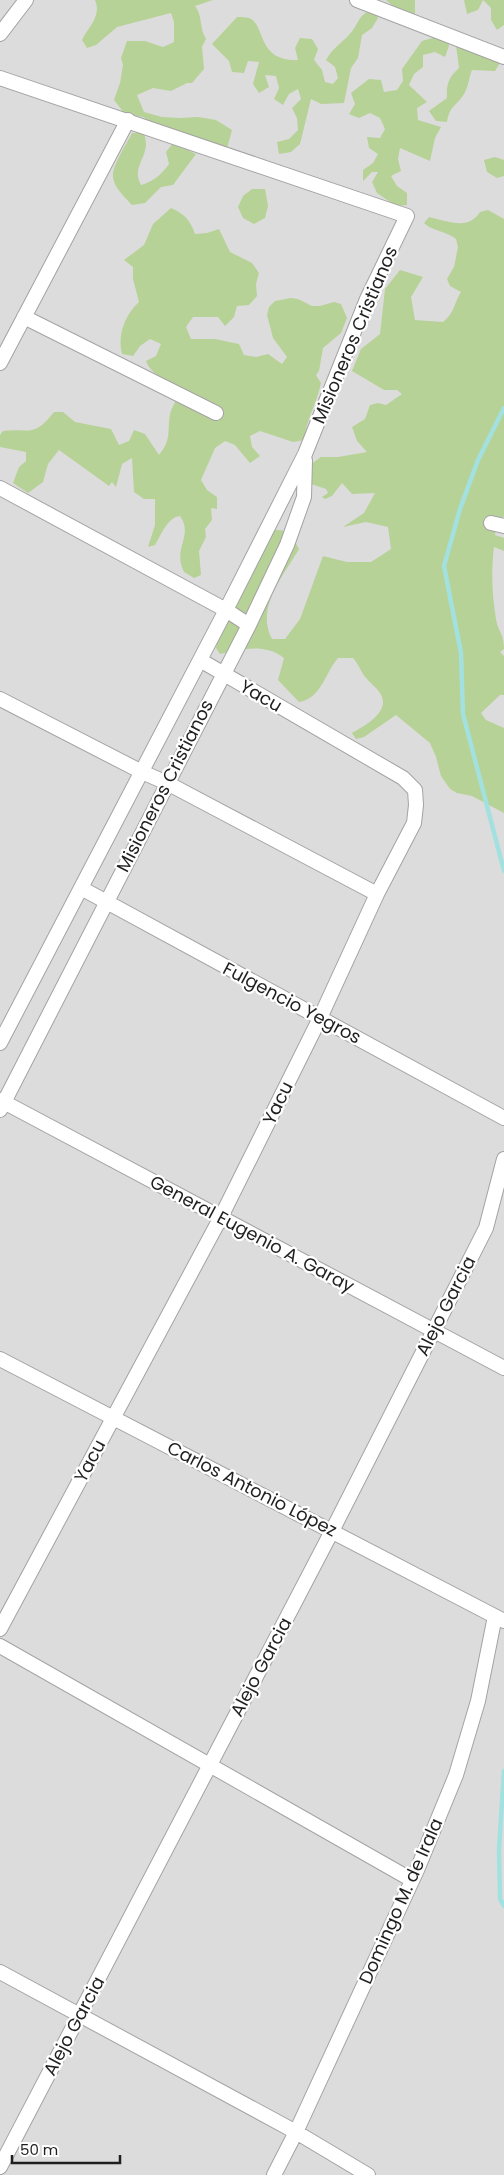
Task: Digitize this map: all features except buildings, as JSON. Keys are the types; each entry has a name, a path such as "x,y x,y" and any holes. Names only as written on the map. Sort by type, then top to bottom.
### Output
{"street":[{"path":"0,34 26,0"},
{"path":"356,0 378,4 504,57"},
{"path":"0,78 128,120 0,363"},
{"name":"Misioneros Cristianos","path":"0,1043 226,610 305,454 367,299 407,216 128,120"},
{"path":"24,317 216,413"},
{"name":"Misioneros Cristianos","path":"1,1104 249,625 288,545 304,497 305,454"},
{"path":"0,488 226,610 249,625"},
{"name":"Yacu","path":"0,1629 221,1217 320,1018 377,894 414,823 415,790 403,778 200,660"},
{"path":"2,704 167,783 377,894"},
{"name":"Fulgencio Yegros","path":"81,888 504,1118"},
{"name":"General Eugenio A. Garay","path":"1,1104 221,1217 504,1368"},
{"name":"Alejo Garcia","path":"0,2167 332,1531 486,1228 504,1159"},
{"name":"Carlos Antonio López","path":"0,1358 499,1618"},
{"name":"Domingo M. de Irala","path":"274,2175 296,2132 412,1880 456,1775 478,1701 499,1618"},
{"path":"0,1646 412,1880"},
{"path":"0,1972 296,2132 368,2175"}],"shaded area":[{"path":"0,0 504,0 504,2175 0,2175"}],"green space":[{"path":"95,0 213,0 195,6 206,39 202,47 204,69 192,83 187,83 171,91 153,88 137,95 144,112 162,117 198,117 216,120 232,130 227,148 210,145 159,127 143,117 125,114 114,100 120,83 123,65 121,58 127,41 145,41 163,47 174,42 174,22 171,13 117,27 96,45 87,48 82,40 96,17 97,6"},
{"path":"386,0 415,0 415,14 395,8"},
{"path":"464,0 483,0 478,10 467,14"},
{"path":"483,0 504,0 504,25 497,30 491,20 491,8"},
{"path":"372,9 378,18 372,28 362,35 358,58 351,68 344,103 321,104 311,99 300,144 291,152 279,154 277,142 289,139 298,130 297,118 292,108 301,99 298,89 289,94 283,105 274,99 279,88 276,76 265,75 269,87 259,93 253,84 259,62 248,61 244,73 232,72 229,61 212,44 237,17 249,18 258,27 269,49 275,55 285,59 298,60 295,48 300,38 312,39 318,49 314,60 322,70 325,82 333,84 338,78 335,67 326,60 333,50 352,32 360,18"},
{"path":"446,34 449,46 445,57 435,52 423,55 423,67 414,74 409,85 427,102 417,108 418,120 441,127 435,138 430,161 400,148 398,159 401,171 391,176 397,186 407,193 407,205 396,206 377,193 372,182 378,172 372,172 363,181 363,170 373,163 378,154 369,148 367,137 380,138 385,129 380,118 370,113 359,118 349,114 355,104 351,93 369,79 381,80 384,92 397,90 403,81 402,69 422,41"},
{"path":"456,45 501,61 495,71 472,70 465,92 452,109 447,122 436,121 429,111 447,98 449,81 459,68"},
{"path":"132,133 144,133 146,145 138,169 141,185 153,179 166,168 169,164 166,152 173,143 196,154 173,185 161,187 145,203 132,205 117,188 113,172"},
{"path":"495,157 504,160 504,176 497,178 487,172 484,160"},
{"path":"252,189 265,189 268,206 265,218 254,224 243,218 238,207 243,196"},
{"path":"171,208 186,218 195,234 219,229 230,252 252,263 259,273 256,284 257,296 249,305 237,306 234,317 225,326 218,317 193,317 186,327 191,339 215,339 239,344 244,355 256,357 268,354 282,364 287,357 273,338 267,315 269,307 275,301 291,298 298,299 312,306 334,302 341,304 347,318 341,333 323,348 319,371 316,375 321,383 304,440 293,442 260,431 250,436 252,447 260,456 250,463 235,445 225,441 215,448 201,480 207,490 217,497 217,509 211,508 212,520 205,529 206,537 199,551 201,575 194,578 184,572 181,564 180,556 185,530 180,516 168,523 155,545 148,547 155,525 155,499 144,499 134,492 132,458 122,464 116,487 112,482 109,486 59,450 48,464 43,482 28,493 13,483 19,467 26,461 26,452 0,447 0,435 3,431 36,429 54,412 63,412 75,422 111,429 119,445 129,441 134,430 145,434 159,455 166,444 170,414 180,392 156,374 146,361 156,356 161,344 150,339 140,346 133,356 122,354 121,333 123,326 139,302 133,279 133,267 124,260 144,245 153,224"},
{"path":"488,210 504,219 504,516 496,527 495,535 504,538 504,551 494,547 492,574 496,619 504,644 504,649 500,652 504,656 504,695 500,695 481,713 486,720 504,728 504,813 472,796 457,793 450,789 441,776 430,743 396,715 364,737 356,739 352,733 370,722 380,712 383,700 380,693 366,678 353,658 338,658 318,691 313,696 299,702 278,680 284,658 277,653 253,648 220,654 216,648 218,634 267,531 279,530 287,532 299,549 279,581 269,604 267,616 272,639 285,639 300,619 323,556 347,562 371,562 391,549 388,527 366,522 343,527 364,513 375,493 352,494 342,483 332,496 325,499 322,497 328,493 326,489 308,483 301,471 321,457 338,457 367,452 357,441 352,427 365,419 370,405 378,403 386,405 402,394 397,390 384,390 352,371 361,349 380,334 385,289 400,270 423,277 411,297 415,320 443,322 452,312 461,292 450,286 447,279 454,267 458,247 456,239 424,223 429,217 464,223 475,218 480,212"}],"waterway":[{"path":"504,408 478,460 460,509 444,566 461,653 463,714 504,871"},
{"path":"504,1771 499,1849 500,1899 504,1906"}]}
